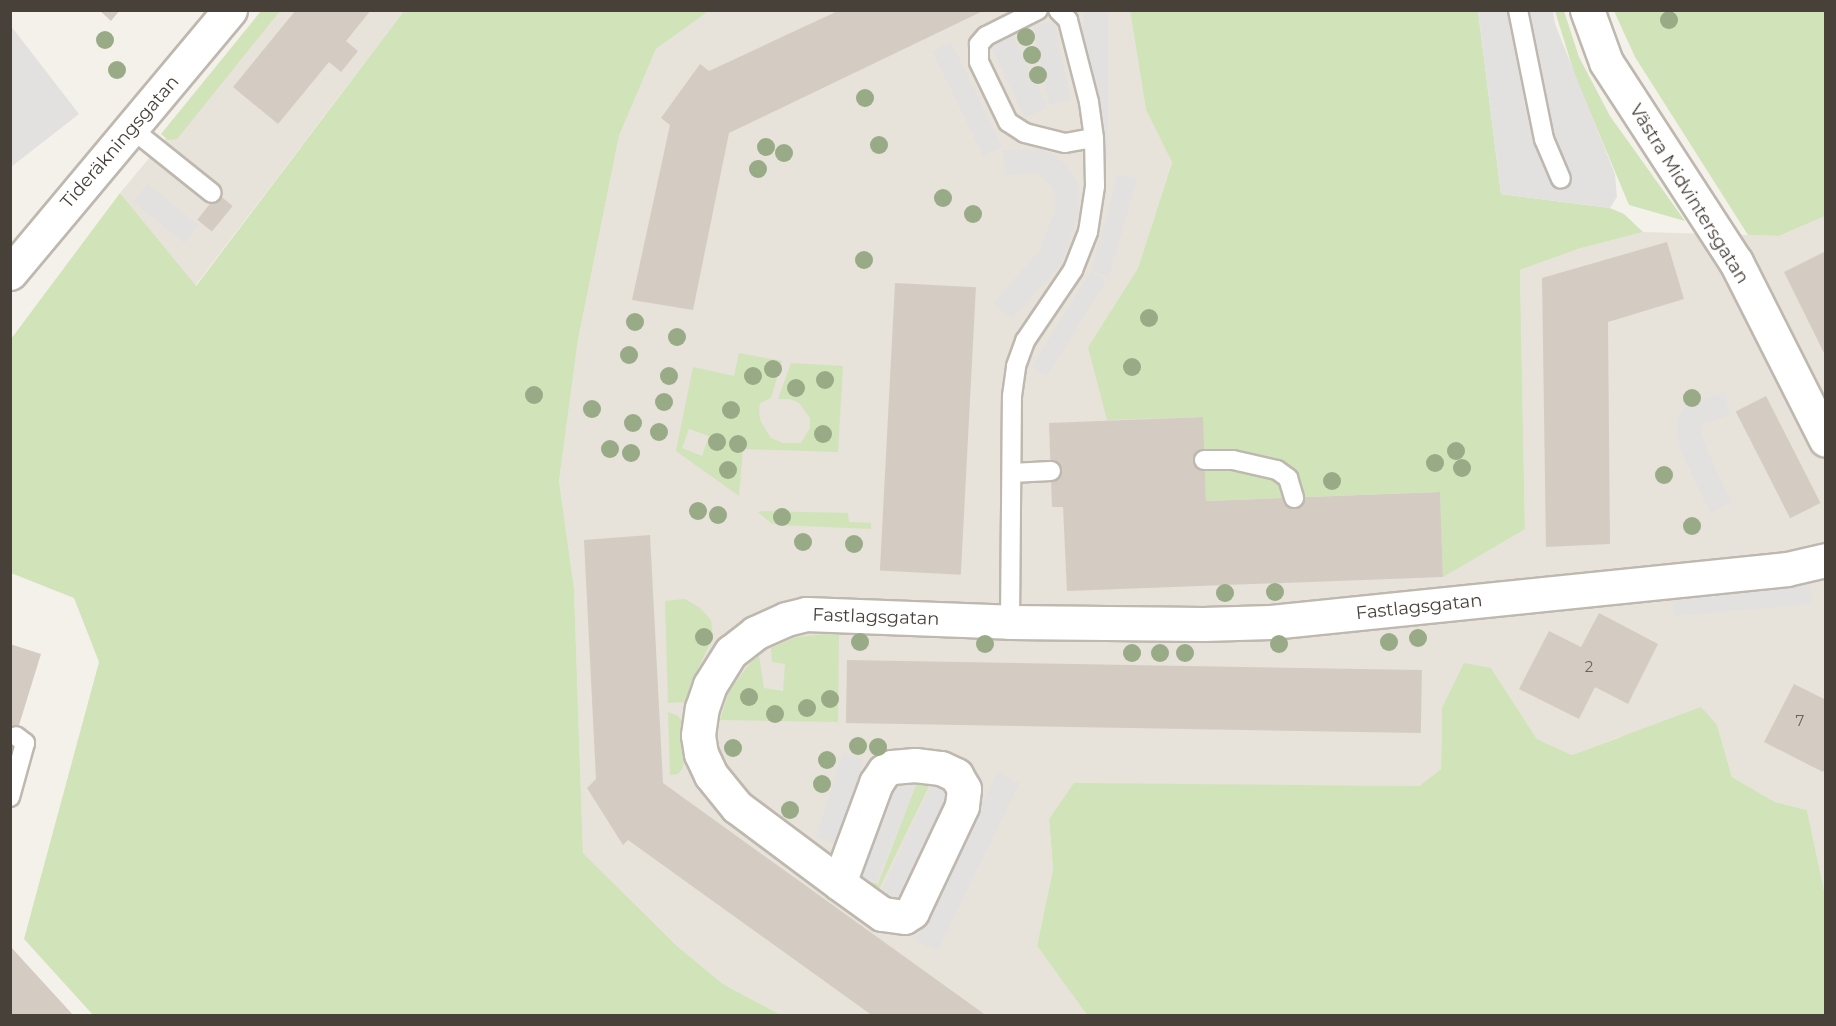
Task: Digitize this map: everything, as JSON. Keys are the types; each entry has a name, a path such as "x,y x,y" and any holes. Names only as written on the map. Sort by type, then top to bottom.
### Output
{"street":[{"name":"Tideräkningsgatan","path":"10,273 230,10"},
{"name":"Västra Midvintersgatan","path":"1587,10 1606,62 1736,262 1826,440"},
{"name":"Fastlagsgatan","path":"839,883 876,783 884,771 892,767 925,766 947,769 958,778 964,789 964,801 910,914 897,917 882,914 839,883 737,807 705,765 698,735 702,708 720,666 737,646 755,633 786,618 806,614 1010,622 1203,624 1271,622 1787,569 1826,560"}],"lane":[{"path":"1038,10 986,36 979,44 979,62 1008,122 1025,133 1065,143 1094,138"},
{"path":"1010,622 1012,396 1016,366 1025,341 1073,270 1088,232 1095,186 1094,138 1078,53 1068,20 1058,10"},
{"path":"1518,10 1544,139 1561,179"},
{"path":"132,129 212,193"},
{"path":"1204,460 1233,460 1277,471 1288,478 1294,498"},
{"path":"1012,473 1051,471"},
{"path":"10,797 25,743 16,736"}],"shaded area":[{"path":"272,11 404,11 195,286 120,193"},
{"path":"709,11 1130,11 1146,110 1172,161 1138,268 1088,347 1203,417 1206,501 1440,492 1525,529 1520,270 1578,249 1643,232 1779,236 1825,216 1825,895 1807,810 1775,802 1732,777 1717,725 1619,737 1572,755 1537,739 1491,668 1442,708 1441,769 1419,786 1074,784 1049,819 1053,869 1037,946 1087,1015 781,1015 723,984 677,946 583,853 574,588 559,481 578,340 619,136 656,49"},
{"path":"1083,11 1108,11 1108,158 1083,158"},
{"path":"1478,11 1553,11 1555,24 1615,174 1617,197 1610,208 1501,194"},
{"path":"1054,21 1071,100 1049,105 1032,26"},
{"path":"11,26 79,114 11,167"},
{"path":"1012,34 1048,107 1025,118 990,45"},
{"path":"951,42 1002,147 983,156 932,51"},
{"path":"1042,149 1058,157 1072,173 1079,187 1079,213 1062,263 1012,319 993,303 1040,250 1055,210 1055,196 1051,186 1037,173 1004,175 1003,150"},
{"path":"1118,174 1137,180 1109,276 1092,271 1106,281 1047,376 1031,367 1091,271"},
{"path":"148,184 199,225 184,243 134,202"},
{"path":"1724,392 1730,415 1703,424 1701,431 1713,464 1732,502 1710,513 1680,449 1676,432 1678,418 1685,406"},
{"path":"1810,582 1812,604 1674,616 1673,594"},
{"path":"843,753 864,760 836,844 815,838"},
{"path":"997,772 1019,783 937,951 915,940"},
{"path":"894,775 916,784 876,883 854,874"},
{"path":"934,779 955,789 901,904 880,894"}],"green space":[{"path":"261,11 280,11 177,139 168,140 161,134"},
{"path":"404,11 709,11 656,49 619,136 578,340 559,481 574,588 583,853 677,946 723,984 781,1015 93,1015 24,939 99,662 74,598 11,573 11,339 120,193 196,286"},
{"path":"1130,11 1478,11 1501,194 1610,208 1624,214 1643,232 1578,249 1520,270 1525,529 1443,577 1440,492 1206,501 1202,417 1107,420 1088,347 1138,268 1172,162 1146,110"},
{"path":"1555,11 1564,11 1579,57 1610,116 1685,221 1629,205 1575,76"},
{"path":"1614,11 1825,11 1825,216 1779,236 1748,235 1635,57"},
{"path":"739,353 782,361 771,398 760,403 761,422 771,438 783,443 801,443 810,428 810,418 799,403 790,399 778,399 791,363 843,366 838,452 743,449 739,496 676,451 693,367 734,376","holes":["689,429 709,436 702,456 682,448"]},
{"path":"758,512 848,513 849,522 871,523 871,529 780,525 771,523"},
{"path":"685,599 700,608 711,620 713,637 690,686 686,702 668,703 665,601"},
{"path":"839,634 838,722 720,720 729,691 751,662 759,656 764,688 783,691 785,664 772,662 771,648 796,637"},
{"path":"1464,663 1491,668 1537,739 1572,755 1701,707 1717,725 1732,777 1775,802 1807,810 1825,895 1825,1015 1087,1015 1037,946 1053,869 1049,819 1074,783 1419,786 1441,769 1442,708"},
{"path":"668,712 678,716 684,723 687,753 682,769 678,774 670,775"},
{"path":"898,776 933,778 876,895 860,879 878,884 916,785"}],"building":[{"path":"99,10 120,10 111,21"},
{"path":"296,10 371,10 346,41 358,51 341,72 329,62 278,124 233,87"},
{"path":"840,10 985,10 729,133 693,310 632,300 670,125 661,118 700,64 709,71"},
{"path":"218,194 233,206 212,232 197,220"},
{"path":"1667,242 1684,299 1608,322 1610,544 1546,547 1542,278"},
{"path":"1826,251 1826,357 1784,272"},
{"path":"895,283 976,287 961,575 880,571"},
{"path":"1766,396 1820,503 1790,518 1736,411"},
{"path":"1203,417 1206,501 1440,492 1443,577 1067,591 1063,507 1052,507 1049,423"},
{"path":"650,535 663,783 987,1016 873,1016 628,840 623,845 587,788 596,779 584,540"},
{"path":"1599,613 1658,644 1628,704 1595,687 1579,719 1519,689 1549,631 1581,647"},
{"path":"10,644 41,654 11,751 10,751"},
{"path":"847,660 1422,670 1421,733 846,723"},
{"path":"1794,684 1826,700 1826,768 1823,772 1764,742"},
{"path":"10,946 74,1016 10,1016"}]}
